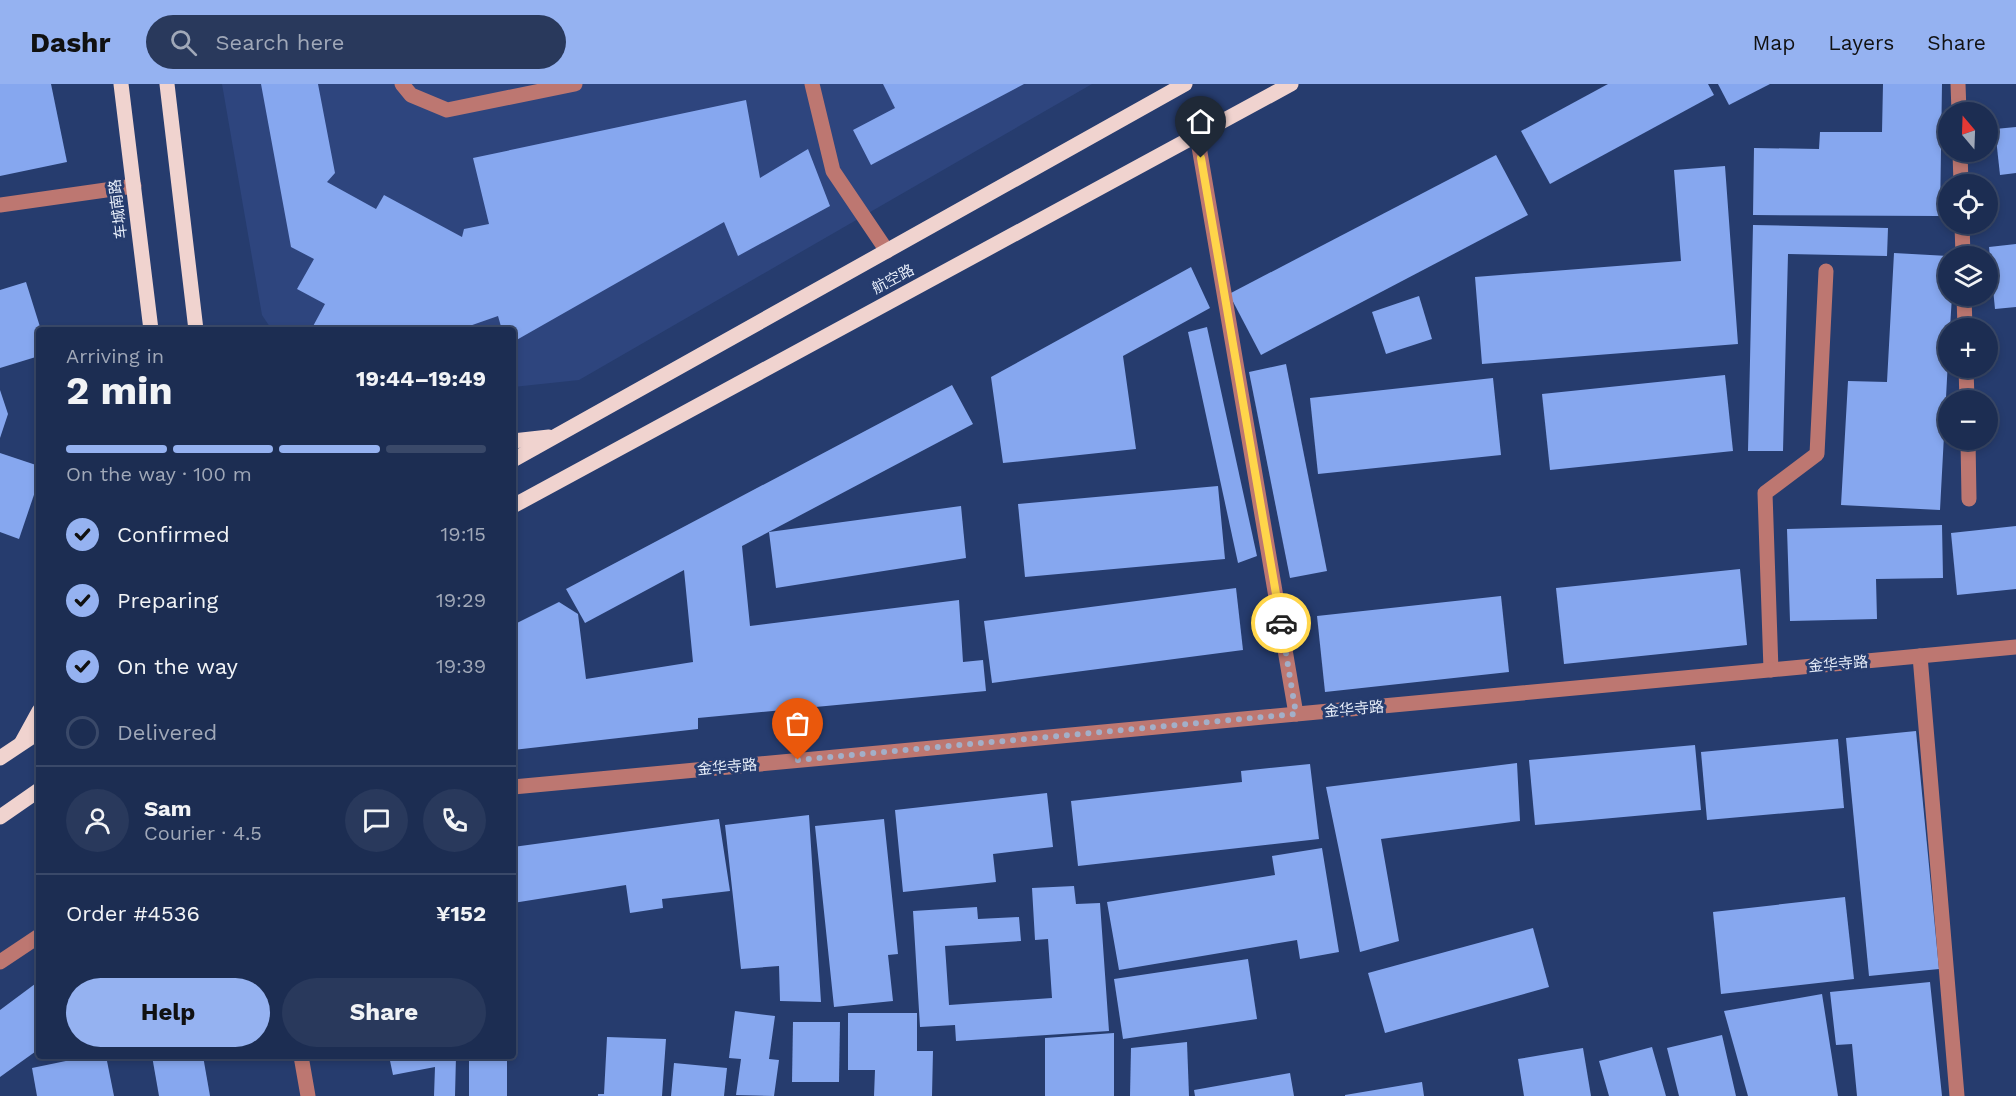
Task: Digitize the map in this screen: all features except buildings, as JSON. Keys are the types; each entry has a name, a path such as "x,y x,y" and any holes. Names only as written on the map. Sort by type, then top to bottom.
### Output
{"main road":[{"name":"车城南路","path":"121,84 151,327"},
{"path":"167,84 196,327"},
{"name":"航空路","path":"516,458 1185,84"},
{"name":"航空路","path":"516,504 1291,84"},
{"path":"516,441 558,436"},
{"path":"21,744 36,716"},
{"path":"0,758 36,734"},
{"path":"0,817 36,792"}],"street":[{"path":"402,84 411,95 447,110 575,84"},
{"path":"813,84 833,171 887,251"},
{"path":"1958,84 1959,102"},
{"path":"1197,135 1296,714"},
{"path":"0,205 134,186"},
{"path":"1771,670 1765,493 1817,454 1826,271"},
{"path":"1968,450 1970,500"},
{"name":"金华寺路","path":"516,787 2016,647"},
{"path":"1920,656 1957,1096"},
{"path":"0,963 36,938"},
{"path":"302,1059 308,1096"}],"shaded area":[{"path":"222,84 1092,84 579,380 516,387 516,327 270,327 262,315"}],"way so far":[{"path":"798,760 1296,714 1281,623"}],"route":[{"path":"1201,158 1281,623"}]}
